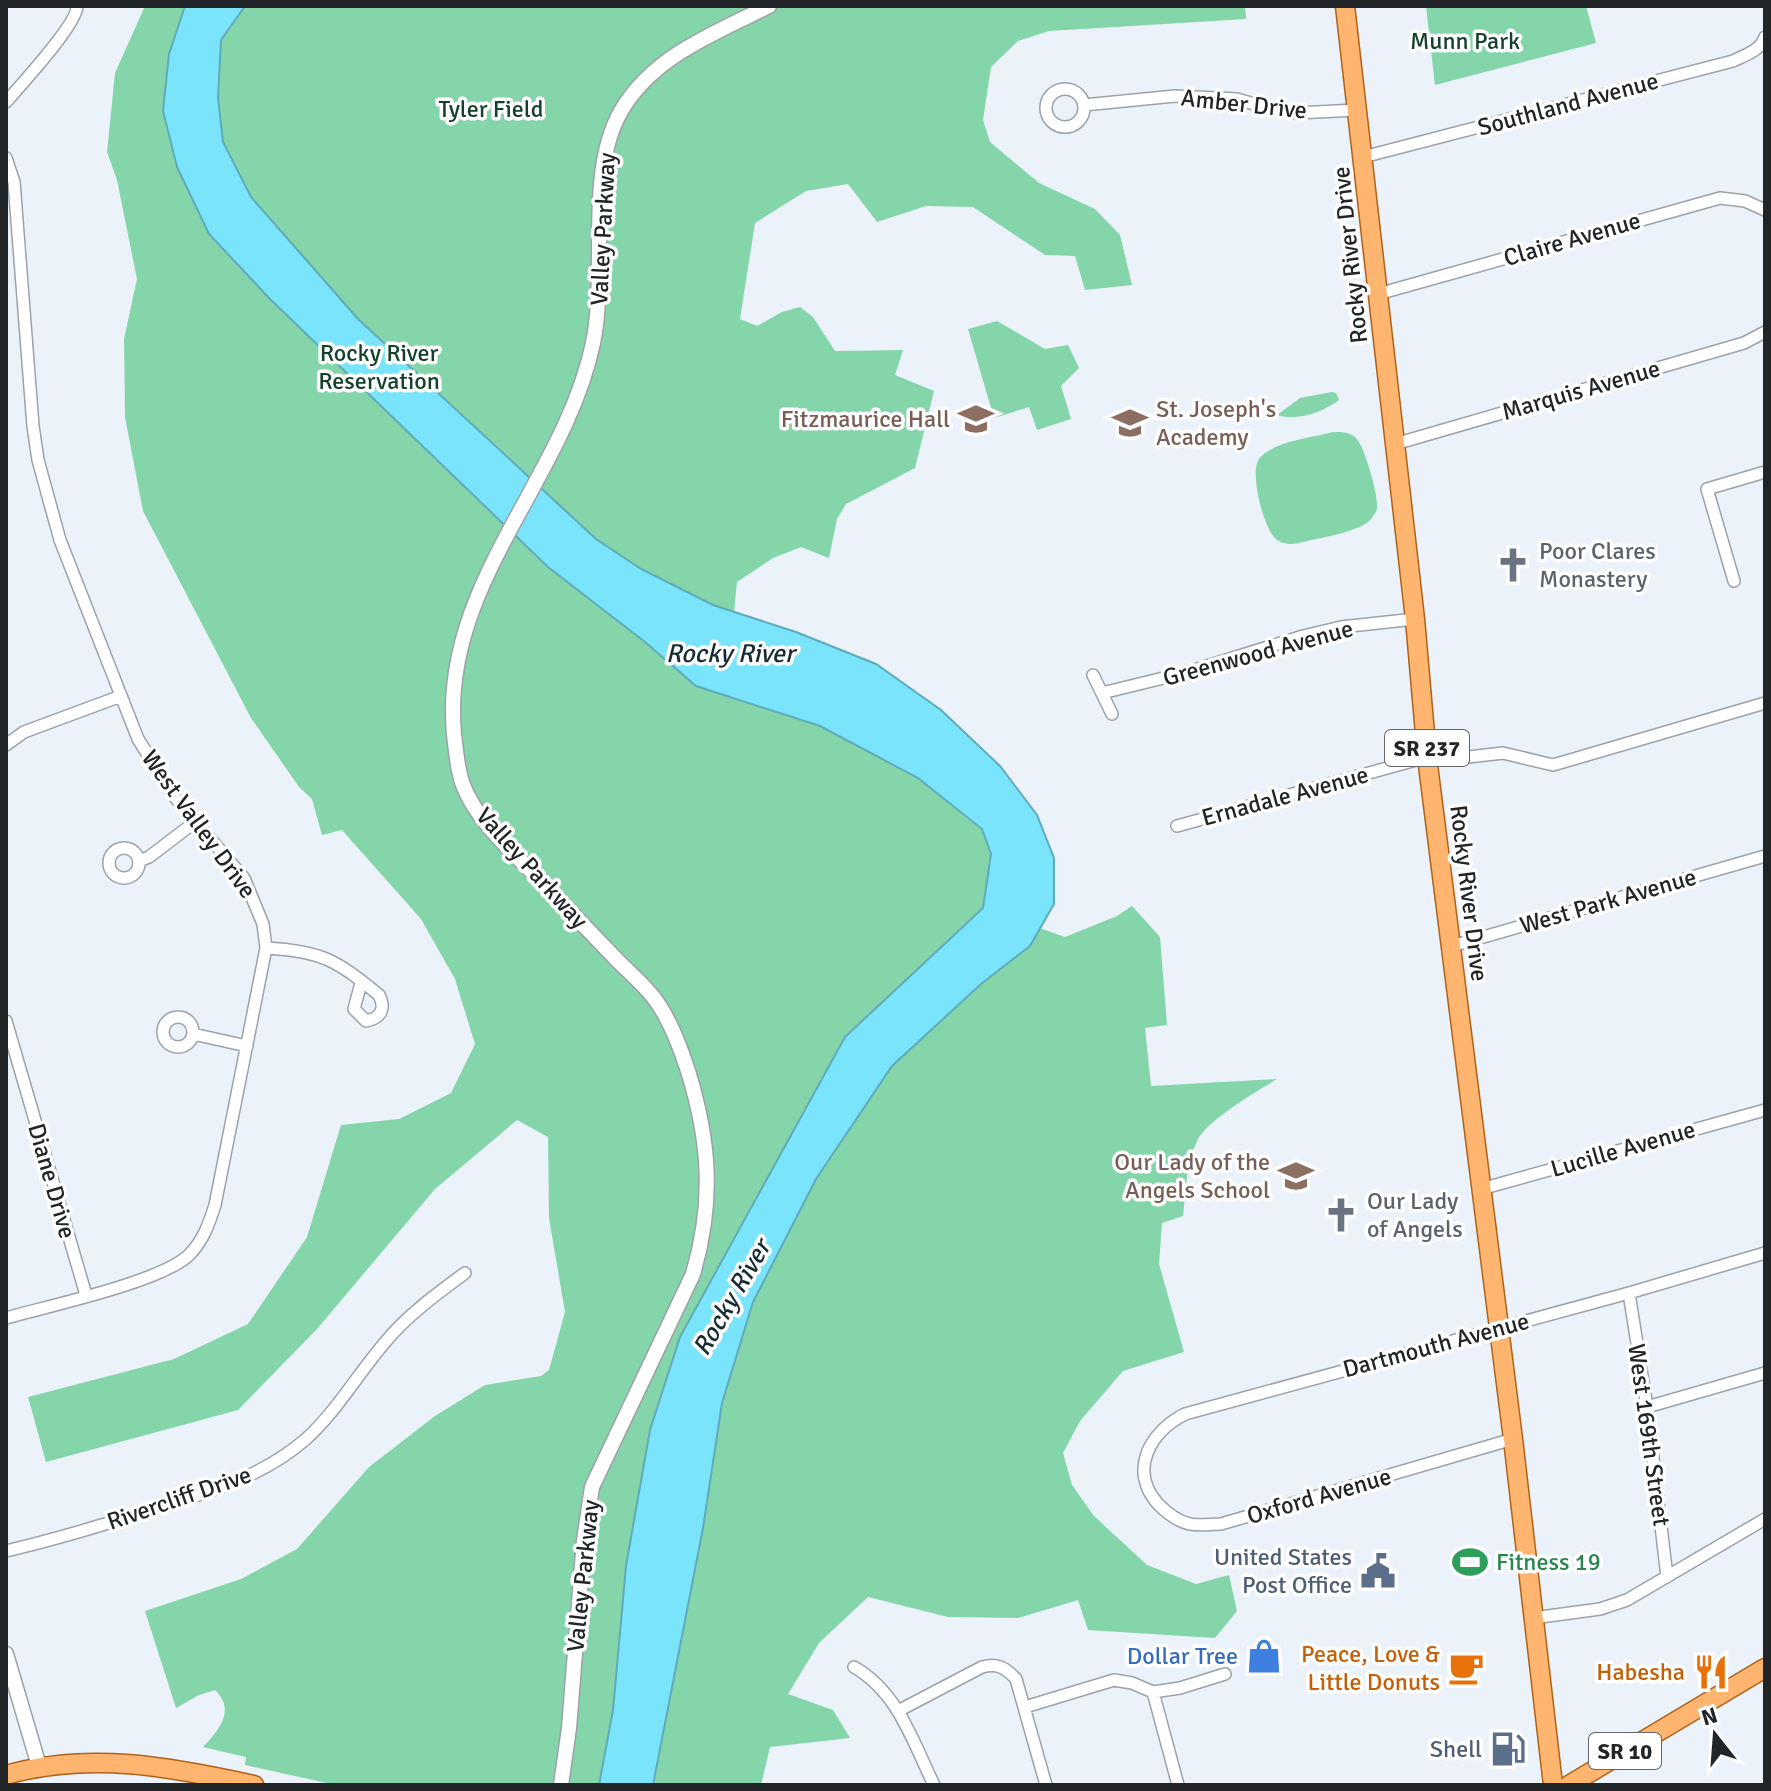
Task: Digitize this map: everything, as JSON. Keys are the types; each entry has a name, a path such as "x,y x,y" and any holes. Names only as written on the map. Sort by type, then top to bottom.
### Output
{"main road":[{"name":"Rocky River Drive","path":"1345,6 1415,619 1427,757 1553,1785"},
{"name":"SR 10","path":"1569,1785 1765,1668"},
{"path":"6,1775 39,1766 125,1762 254,1785"}],"street":[{"path":"6,102 65,31 77,12 77,6"},
{"name":"Valley Parkway","path":"561,1785 569,1728 584,1540 592,1487 693,1274 701,1248 706,1205 706,1156 702,1116 680,1044 655,998 505,844 479,813 462,784 453,715 455,679 471,608 553,451 580,390 597,324 602,184 607,140 619,113 633,91 657,67 687,47 769,6"},
{"name":"Southland Avenue","path":"1363,157 1733,61 1752,52 1764,42 1765,37"},
{"name":"Amber Drive","path":"1084,105 1175,96 1237,99 1296,113 1357,110"},
{"name":"West Valley Drive","path":"6,158 14,182 33,426 38,460 60,540 148,759 195,822 244,878 257,904 266,948 207,1232 188,1256 160,1274 6,1318"},
{"name":"Claire Avenue","path":"1378,294 1720,198 1745,201 1765,210"},
{"name":"Marquis Avenue","path":"1395,444 1744,343 1765,332"},
{"path":"1734,581 1707,489 1765,472"},
{"name":"Greenwood Avenue","path":"1102,693 1200,669 1341,627 1415,619"},
{"path":"1093,675 1112,714"},
{"path":"6,745 24,732 121,696"},
{"name":"Ernadale Avenue","path":"1177,826 1427,757 1451,759 1503,753 1553,765 1765,703"},
{"path":"139,861 149,857 195,822"},
{"name":"West Park Avenue","path":"1452,946 1765,856"},
{"path":"266,948 315,953 330,959 361,983"},
{"name":"Diane Drive","path":"6,1021 86,1295"},
{"path":"193,1034 247,1046"},
{"name":"Lucille Avenue","path":"1481,1189 1765,1110"},
{"name":"Dartmouth Avenue","path":"1145,1476 1145,1458 1154,1438 1168,1423 1185,1414 1765,1253"},
{"name":"Rivercliff Drive","path":"6,1551 68,1536 218,1489 255,1474 282,1458 327,1416 389,1337 430,1299 465,1273"},
{"name":"West 169th Street","path":"1629,1293 1647,1407 1667,1577"},
{"path":"1647,1407 1765,1373"},
{"name":"Oxford Avenue","path":"1145,1476 1150,1495 1165,1511 1189,1524 1221,1524 1513,1439"},
{"path":"1533,1618 1600,1609 1627,1600 1765,1519"},
{"path":"6,1654 39,1766"},
{"path":"898,1711 982,1667 993,1664 1006,1668 1016,1679 1046,1785"},
{"path":"854,1667 876,1681 890,1697 934,1785"},
{"path":"1025,1707 1114,1680 1132,1683 1153,1692 1180,1688 1225,1674"},
{"path":"1153,1692 1178,1785"}],"green space":[{"name":"Rocky River Reservation","path":"145,6 1245,6 1246,19 1049,31 1018,41 991,67 983,120 990,142 1039,183 1095,209 1120,235 1132,285 1085,290 1075,256 1045,255 973,207 926,206 877,222 848,184 806,191 755,223 740,319 757,326 782,312 800,307 813,317 835,351 903,350 895,375 934,391 915,468 846,504 837,519 829,558 801,547 773,558 737,582 726,695 820,726 918,778 982,830 991,854 983,908 1065,937 1117,916 1132,906 1160,937 1167,1025 1145,1028 1151,1086 1277,1079 1233,1107 1202,1133 1191,1159 1183,1216 1162,1223 1159,1264 1184,1352 1123,1371 1080,1421 1063,1453 1072,1485 1094,1516 1147,1565 1196,1584 1229,1575 1237,1611 1215,1638 1088,1630 1078,1600 1018,1618 948,1617 868,1597 819,1643 788,1694 833,1710 850,1738 770,1747 761,1785 336,1785 245,1765 246,1757 203,1747 215,1734 225,1712 221,1697 215,1690 176,1708 145,1611 241,1579 297,1549 369,1467 435,1416 485,1385 541,1376 549,1370 565,1312 549,1218 548,1137 517,1120 435,1189 317,1329 238,1410 46,1462 28,1397 174,1359 248,1324 307,1237 341,1125 399,1119 451,1093 475,1044 455,979 421,919 342,830 322,835 312,799 299,787 251,718 143,511 125,417 124,339 137,279 117,180 107,152 115,73"},
{"name":"Munn Park","path":"1426,6 1586,6 1596,43 1435,85"},
{"path":"997,321 1045,349 1068,345 1079,368 1061,386 1071,419 1037,430 1029,407 994,418 968,329"},
{"path":"1332,392 1339,400 1325,409 1293,417 1277,415 1300,398"},
{"path":"1333,432 1351,435 1360,443 1374,484 1376,512 1366,524 1350,531 1296,544 1281,542 1267,525 1259,501 1256,466 1259,459 1283,444"}],"water":[{"name":"Rocky River","path":"185,6 245,6 221,40 218,98 223,142 251,197 358,319 596,539 641,569 713,605 796,632 876,664 941,710 1000,766 1037,815 1054,858 1054,904 1030,946 981,984 892,1066 816,1179 753,1302 722,1403 703,1528 653,1785 599,1785 613,1710 626,1566 650,1430 680,1337 845,1037 983,908 991,854 982,829 918,778 820,726 696,686 548,567 270,299 209,234 177,167 163,111 169,54"}],"place":[{"name":"Fitzmaurice Hall","path":"976,419"},
{"name":"St. Joseph's Academy","path":"1130,423"},
{"name":"Poor Clares Monastery","path":"1513,565"},
{"name":"Our Lady of the Angels School","path":"1296,1176"},
{"name":"Our Lady of Angels","path":"1341,1215"},
{"name":"Fitness 19","path":"1470,1562"},
{"name":"United States Post Office","path":"1378,1571"},
{"name":"Dollar Tree","path":"1264,1656"},
{"name":"Peace, Love & Little Donuts","path":"1466,1668"},
{"name":"Habesha","path":"1711,1672"},
{"name":"Shell","path":"1508,1749"}],"park label":[{"name":"Tyler Field","path":"491,109"}]}
